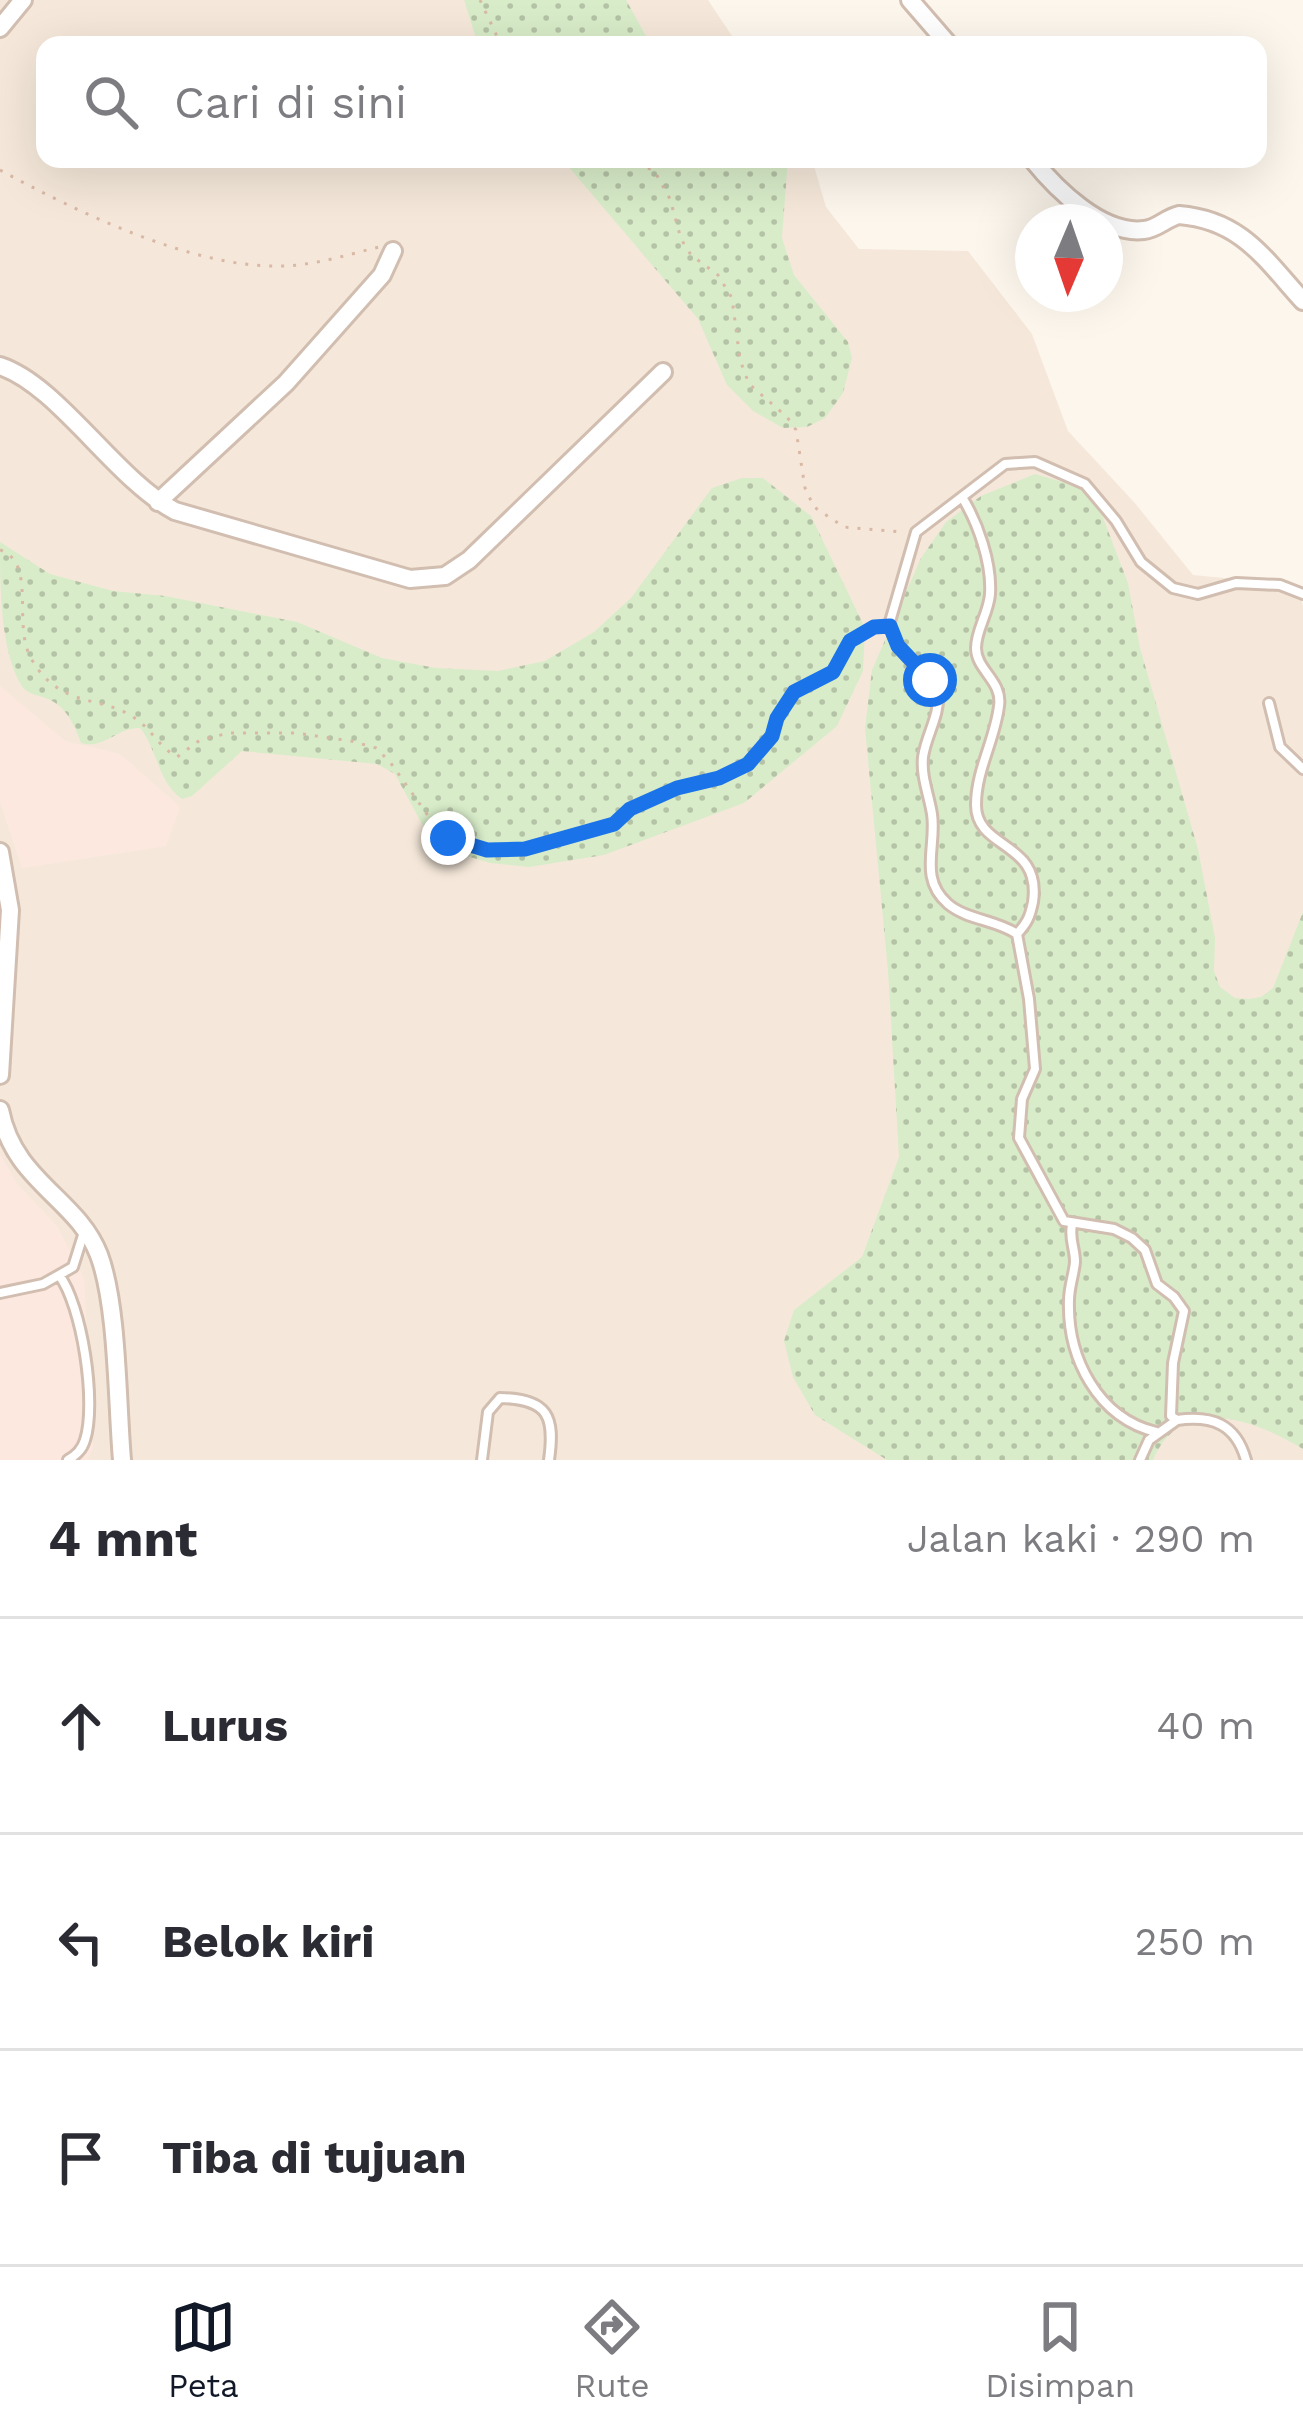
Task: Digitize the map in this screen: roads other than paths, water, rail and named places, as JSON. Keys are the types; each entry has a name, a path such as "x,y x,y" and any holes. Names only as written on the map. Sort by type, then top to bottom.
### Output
{"street":[{"path":"0,28 23,0"},
{"path":"910,0 942,36"},
{"path":"1041,168 1066,194 1112,224 1142,231 1179,215 1232,228 1303,301"},
{"path":"158,502 286,383 382,274 393,251"},
{"path":"0,366 26,379 158,502 175,511 410,579 445,576 470,560 664,372"},
{"path":"0,852 10,944 0,1075"},
{"path":"0,1110 15,1154 85,1231 98,1252 113,1340 122,1460"}],"lane":[{"path":"1017,934 951,907 928,865 933,818 923,755 937,716 938,693 898,646 890,626 916,532 1005,464 1035,462 1085,484 1116,521 1141,562 1173,588 1198,594 1237,583 1280,585 1303,594"},
{"path":"962,497 984,554 990,596 975,645 997,683 1000,700 984,751 976,804 983,828 1029,865 1034,880 1030,920 1017,934"},
{"path":"1269,703 1280,747 1303,769"},
{"path":"1017,934 1030,999 1035,1069 1020,1110 1019,1138 1064,1221 1114,1228 1132,1238 1145,1250 1156,1284 1180,1304 1184,1316 1173,1364 1171,1407 1177,1420"},
{"path":"1072,1225 1075,1258 1069,1310 1081,1362 1108,1409 1129,1424 1156,1432"},
{"path":"0,1293 43,1284 73,1267 85,1231"},
{"path":"59,1275 71,1291 86,1362 87,1433 78,1454 66,1460"},
{"path":"482,1460 488,1412 500,1398 530,1404 550,1417 549,1460"},
{"path":"1140,1460 1156,1432 1177,1420 1211,1418 1225,1426 1246,1460"}]}
